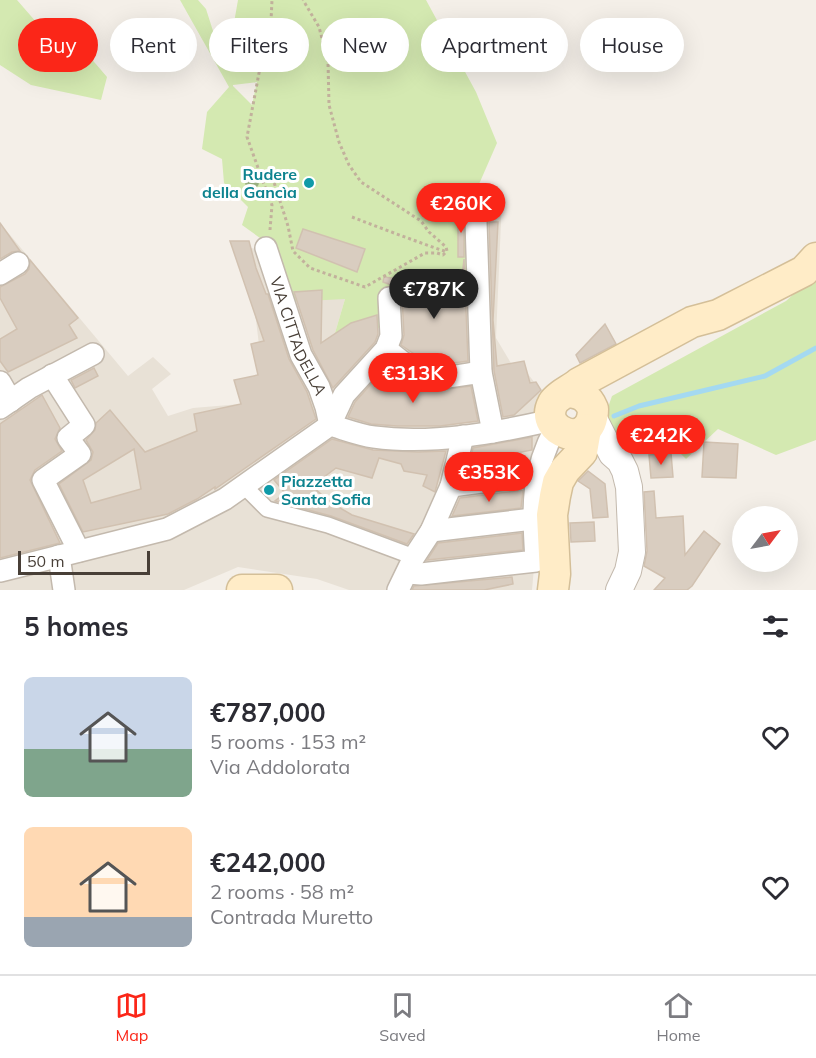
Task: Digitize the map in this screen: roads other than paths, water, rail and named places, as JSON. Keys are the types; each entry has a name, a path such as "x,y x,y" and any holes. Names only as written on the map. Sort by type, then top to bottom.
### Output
{"main road":[{"path":"553,590 555,574 552,515 579,383 692,322 718,315 804,271 816,258"},
{"path":"242,590 277,590"}],"street":[{"path":"477,202 481,372 493,432"},
{"name":"VIA CITTADELLA","path":"266,248 301,356 319,387 330,425"},
{"path":"0,571 167,530 215,505 330,425 344,395 387,349 391,336 389,298"},
{"path":"387,349 422,376 432,378 481,372"},
{"path":"0,382 6,405 28,388 93,354"},
{"path":"52,375 84,425 68,438 80,454 43,480 69,554 64,590"},
{"path":"330,425 372,437 406,440 493,432 569,433 612,454 620,461 629,487 632,552 628,571 619,590"},
{"path":"243,485 267,508 328,525 406,573 421,574 536,561 534,493 569,433"},
{"path":"569,433 597,451 612,454"},
{"path":"451,486 569,433"},
{"path":"406,573 430,531 451,486 463,436"},
{"path":"430,531 533,519"}],"waterway":[{"path":"614,416 639,406 765,376 816,348"}],"place":[{"name":"Rudere della Gancìa","path":"309,183"},
{"name":"Piazzetta Santa Sofia","path":"269,490"}]}
